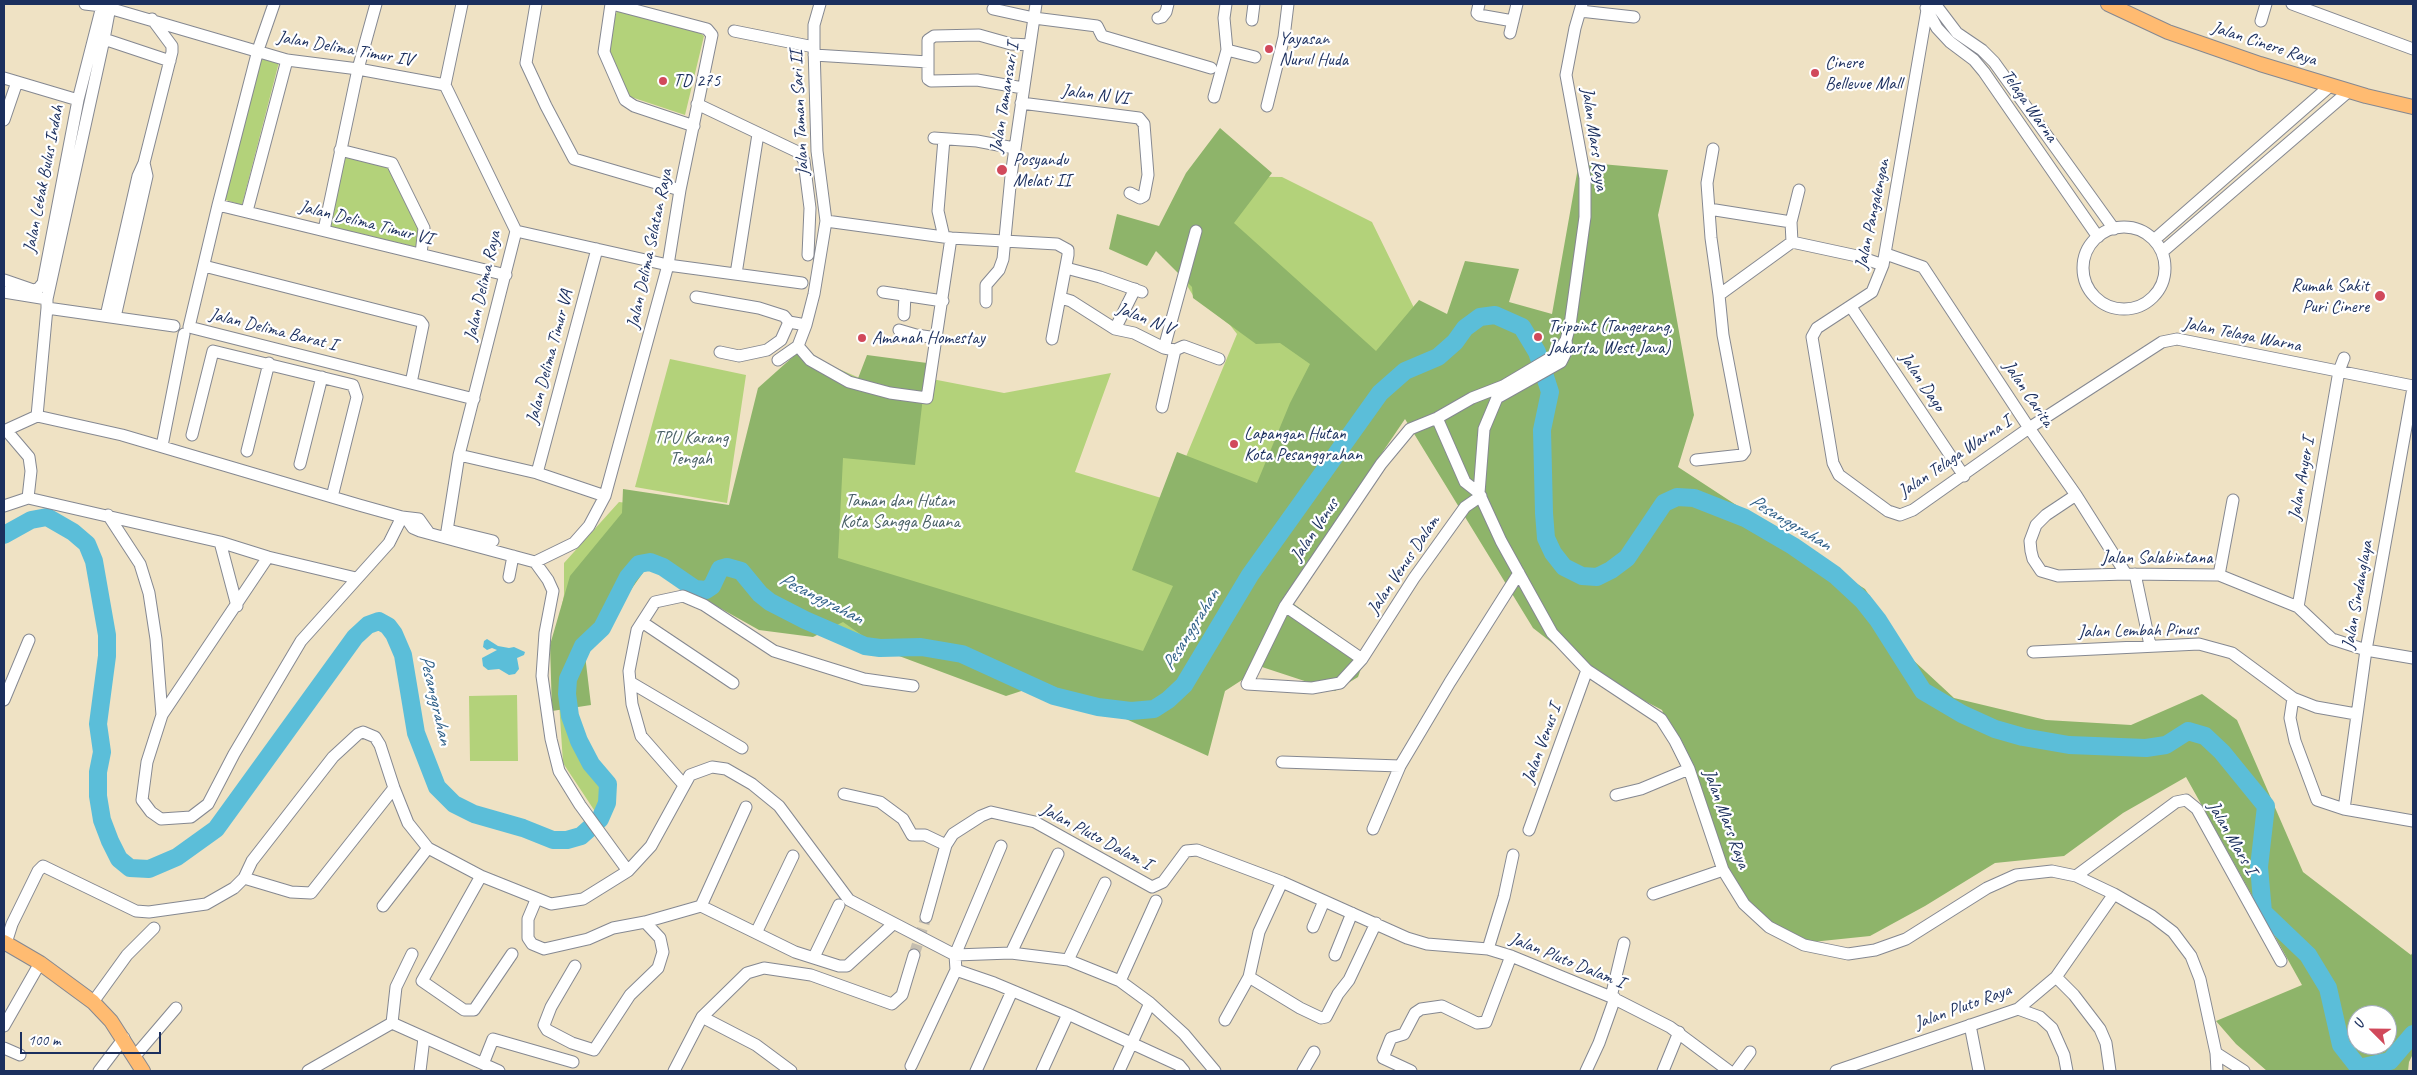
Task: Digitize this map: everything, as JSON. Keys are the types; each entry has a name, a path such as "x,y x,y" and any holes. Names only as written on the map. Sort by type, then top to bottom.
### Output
{"main road":[{"name":"Jalan Cinere Raya","path":"2108,4 2168,32 2330,86 2413,107"},
{"path":"5,942 40,963 93,1002 124,1038 143,1071"}],"street":[{"name":"Jalan Delima Timur IV","path":"85,4 105,6 152,19 287,60 358,69 445,85"},
{"name":"Jalan Delima Barat I","path":"274,4 258,50 189,327 474,399"},
{"path":"324,230 358,69 376,4"},
{"path":"445,85 462,4"},
{"path":"536,4 526,62 546,106 574,159 680,190"},
{"path":"611,4 604,52 625,100 634,106 694,126"},
{"name":"Jalan Delima Selatan Raya","path":"535,562 574,543 588,526 605,496 668,265 680,190 712,36 707,29 611,4"},
{"name":"Jalan Taman Sari II","path":"798,346 814,294 826,221 817,151 814,51 814,25 820,4"},
{"name":"Jalan Tamansari I","path":"986,302 986,285 999,270 1003,260 1014,148 1036,4"},
{"path":"1158,18 1162,17 1166,12 1168,4"},
{"path":"1214,97 1227,50 1224,18 1226,4"},
{"path":"1252,20 1254,4"},
{"path":"1267,106 1284,37 1288,4"},
{"path":"1479,4 1477,12 1479,15 1511,27 1517,4"},
{"path":"2261,21 2266,4"},
{"path":"2292,4 2413,49"},
{"name":"Telaga Warna","path":"1928,5 1957,33 1982,50 1994,62 2114,228"},
{"name":"Telaga Warna","path":"1928,5 1937,28 1950,42 1974,60 1984,72 2098,236"},
{"name":"Jalan Pangalengan","path":"1900,514 1888,511 1839,475 1833,463 1812,337 1817,328 1872,292 1884,259 1928,5"},
{"path":"37,416 47,304 104,39 105,6"},
{"path":"78,100 105,6"},
{"path":"1581,8 1634,17"},
{"name":"Jalan Mars Raya","path":"1581,8 1566,75 1585,178 1585,217 1570,326 1566,340 1559,358 1528,375 1472,398 1437,418 1464,482 1480,495 1501,541 1552,633 1587,670 1661,719 1689,768 1723,870 1744,904 1769,927 1804,945 1848,954 1876,950 1906,939 1987,888 2016,875 2052,871 2076,876 2114,894 2173,932 2191,956 2200,978 2216,1053 2217,1071"},
{"path":"993,9 1034,18 1097,26 1102,36 1210,68"},
{"path":"110,316 138,176 144,163 170,61 172,46 152,19"},
{"path":"734,31 814,51 928,62"},
{"path":"1024,88 977,80 934,82 928,79 928,40 934,36 979,35 1011,44 1030,46"},
{"path":"104,39 170,61"},
{"path":"1227,50 1255,57"},
{"path":"247,212 287,60"},
{"name":"Jalan Lebak Bulus Indah","path":"4,78 78,100 42,283 38,289 32,290 4,280"},
{"path":"4,120 17,82"},
{"name":"Jalan Delima Raya","path":"445,85 516,231 459,455 447,534"},
{"path":"2154,240 2330,86"},
{"path":"2162,252 2350,92"},
{"name":"Jalan N VI","path":"1021,103 1139,118 1144,124 1148,175 1144,196 1140,198 1130,193"},
{"path":"697,104 758,134 791,147 800,153 804,161 810,208 808,255"},
{"path":"736,274 758,134"},
{"path":"778,360 798,346 810,360 849,382 890,393 927,398 943,301 948,238 938,211 939,139 977,140 1014,148"},
{"path":"340,150 392,163 424,228 421,254"},
{"path":"1696,460 1742,455 1745,450 1723,335 1708,209 1708,182 1713,150"},
{"path":"1719,295 1792,242 1791,222 1799,190"},
{"name":"Jalan Delima Timur VI","path":"218,205 506,275"},
{"path":"1708,209 1791,222"},
{"path":"826,221 948,238 1004,243 1057,244 1068,250 1061,298 1052,339"},
{"path":"2114,228 2135,229 2154,240 2162,252 2164,276 2154,297 2134,308 2110,307 2091,294 2083,272 2085,256 2098,236 2114,228"},
{"path":"516,231 668,265 802,283"},
{"path":"1162,407 1169,349 1196,231"},
{"name":"Jalan Carita","path":"1792,242 1857,256 1923,267 2029,428 2131,574 2150,646"},
{"name":"Jalan Delima Timur VA","path":"536,473 597,249"},
{"path":"204,266 420,321 423,325 411,383"},
{"path":"1066,268 1100,277 1139,291 1115,329"},
{"path":"4,292 47,304 174,326"},
{"path":"883,292 943,301"},
{"path":"904,315 905,296"},
{"path":"696,297 758,308 784,316 789,322 806,325"},
{"name":"Jalan N V","path":"1061,298 1071,301 1115,329 1134,333 1169,349 1184,346 1219,359"},
{"name":"Jalan Dago","path":"1851,307 1964,476"},
{"path":"720,352 739,356 767,350 781,340 789,322"},
{"path":"899,330 937,338"},
{"path":"162,446 184,334"},
{"name":"Jalan Telaga Warna","path":"2029,428 2162,342 2177,339 2413,387"},
{"path":"192,435 213,351 352,385 357,397 332,497"},
{"name":"Jalan Anyer I","path":"2298,607 2339,371 2344,358"},
{"path":"247,451 269,364"},
{"name":"Jalan Mars Raya","path":"1480,495 1485,422 1496,398 1528,375"},
{"path":"300,464 322,377"},
{"name":"Jalan Sindanglaya","path":"2344,809 2366,650 2413,387"},
{"path":"28,498 31,471 28,457 5,431 37,416 162,446 404,517 413,528 493,541"},
{"name":"Jalan Venus","path":"1247,684 1285,606 1381,464 1410,429 1437,418"},
{"name":"Jalan Telaga Warna I","path":"1900,514 1913,510 1964,476 2029,428"},
{"path":"459,455 536,473 605,496"},
{"name":"Jalan Salabintana","path":"2076,494 2046,515 2036,525 2030,541 2033,559 2041,571 2058,576 2131,574 2219,575 2298,607 2332,639 2366,650 2413,658"},
{"name":"Jalan Venus Dalam","path":"1247,684 1312,688 1340,683 1362,659 1414,578 1465,506 1480,495"},
{"path":"4,506 28,498 220,542 268,557 356,578"},
{"path":"2219,575 2233,500"},
{"path":"108,515 140,564 149,593 156,639 162,715"},
{"path":"268,557 162,715 147,762 142,800 151,812 161,819 191,817 208,804 234,754 301,641 356,578 371,565 389,542 404,517"},
{"path":"447,534 535,562 548,580 553,591 545,633 542,676 550,739 560,771 580,805 628,871"},
{"path":"220,542 236,606"},
{"path":"509,577 513,556"},
{"path":"1373,829 1400,766 1450,682 1519,574"},
{"path":"684,785 641,736 632,704 629,670 633,646 637,630 655,602 682,596 704,605 774,651 864,679 913,686"},
{"path":"1285,606 1362,659"},
{"path":"642,622 733,683"},
{"path":"4,700 29,640"},
{"name":"Jalan Lembah Pinus","path":"2033,652 2200,644 2232,653 2293,698 2316,707 2356,714"},
{"name":"Jalan Venus I","path":"1529,830 1587,670"},
{"path":"630,682 742,748"},
{"path":"2293,698 2290,718 2295,742 2316,800 2344,809 2413,821"},
{"path":"5,942 38,871 43,866 136,911 149,912 206,904 234,888 244,878 252,862 333,757 358,734 366,732 375,737 380,745 408,823 428,848 481,876 536,900 551,904 583,899 628,871 651,846 690,775 712,767 726,769 752,784 778,806 849,900 955,955 1011,952 1068,960 1120,981 1149,1007 1184,1034 1215,1071"},
{"path":"1282,762 1400,766"},
{"path":"1616,795 1641,789 1689,768"},
{"path":"244,878 291,892 311,893 394,788"},
{"path":"844,794 880,802 903,820 912,835 925,835 946,845"},
{"name":"Jalan Mars I","path":"2076,876 2176,802 2186,800 2198,809 2281,961"},
{"path":"701,906 746,807"},
{"name":"Jalan Pluto Dalam I","path":"926,917 946,845 952,834 991,812 1035,822 1152,887 1163,882 1186,851 1197,850 1282,882 1407,938 1426,944 1488,949 1511,956 1613,998 1679,1032 1729,1071"},
{"path":"912,1066 956,970 955,955 1001,846"},
{"path":"383,906 428,848"},
{"path":"1011,952 1058,854"},
{"path":"1488,949 1504,897 1512,855"},
{"path":"756,933 792,856"},
{"path":"1653,894 1723,870"},
{"path":"481,876 422,981 464,1010 474,1010 512,954"},
{"path":"1225,1020 1249,976 1260,932 1282,882"},
{"path":"1068,960 1105,883"},
{"name":"Jalan Pluto Raya","path":"1836,1071 2018,1008 2056,976 2114,894"},
{"path":"536,900 528,919 528,938 532,944 544,949 588,939 613,928 645,922 701,906 795,952 839,966 847,966 892,924"},
{"path":"1313,927 1324,901"},
{"path":"1120,981 1156,902"},
{"path":"814,958 839,905"},
{"path":"1335,955 1352,913"},
{"path":"575,966 551,1007 544,1025 547,1030 572,1043 594,1050 630,995 658,968 663,952 660,938 645,922"},
{"path":"1249,976 1300,1008 1321,1018 1326,1017 1348,980 1376,923"},
{"path":"93,1002 127,955 154,928"},
{"path":"1586,1071 1599,1043 1613,998 1624,943"},
{"path":"392,1023 396,987 412,954"},
{"path":"674,1071 702,1017 747,973 764,968 811,975 892,1004 902,995 914,955"},
{"path":"1411,1071 1382,1058 1390,1040 1404,1034 1415,1013 1420,1009 1442,1006 1477,1022 1486,1022 1511,956"},
{"path":"4,1026 40,963"},
{"path":"956,970 1012,990 1134,1039 1179,1066 1184,1071"},
{"path":"2056,976 2074,995 2100,1029 2106,1043 2110,1071"},
{"path":"976,1071 1012,990"},
{"path":"1119,1071 1149,1007"},
{"path":"135,1056 176,1008"},
{"path":"2018,1008 2040,1017 2052,1028 2064,1055 2067,1071"},
{"path":"1042,1071 1068,1014"},
{"path":"702,1017 756,1045 791,1071"},
{"path":"392,1023 474,1065 499,1071"},
{"path":"308,1071 392,1023"},
{"path":"1970,1025 1979,1071"},
{"path":"1664,1071 1679,1032"},
{"path":"100,1071 124,1038"},
{"path":"420,1071 424,1038"},
{"path":"474,1065 493,1038 573,1062"},
{"path":"4,1048 20,1055"},
{"path":"1303,1071 1314,1052"},
{"path":"1736,1071 1750,1052"},
{"path":"2216,1053 2244,1071"}],"green space":[{"path":"617,11 698,31 704,36 685,115 628,96 607,45"},
{"path":"259,59 279,62 242,205 219,198"},
{"path":"1220,128 1272,173 1234,223 1376,351 1419,300 1447,314 1465,261 1519,269 1509,302 1552,314 1579,162 1668,170 1658,215 1694,415 1678,467 1865,589 1912,659 1954,698 2046,720 2131,725 2202,694 2237,720 2303,872 2411,955 2413,952 2413,1054 2409,1062 2408,1071 2267,1071 2236,1044 2216,1021 2302,985 2186,777 2123,813 2064,856 1995,863 1925,906 1870,936 1812,942 1768,922 1731,882 1662,710 1588,671 1533,628 1405,419 1284,597 1366,655 1358,677 1335,691 1262,667 1225,691 1208,756 1046,683 1006,696 883,650 843,622 813,637 759,630 647,567 585,655 591,705 552,711 550,645 570,576 622,513 623,489 729,505 758,388 805,346 820,362 857,381 867,355 927,363 915,465 843,458 838,558 1143,651 1173,586 1132,570 1177,452 1257,483 1290,403 1310,364 1280,343 1256,344 1193,298 1192,287 1156,251 1147,266 1109,249 1117,214 1159,226 1186,173"},
{"path":"336,149 390,158 418,228 416,247 321,224"},
{"name":"Taman dan Hutan Kota Sangga Buana","path":"1193,176 1282,177 1372,222 1438,357 1131,711 1098,707 1054,696 1029,685 896,649 865,646 805,620 663,567 639,564 583,646 567,694 570,716 579,741 591,764 608,784 607,803 600,819 563,763 555,641 564,595 564,563 619,502 730,515 805,348 823,362 864,380 932,379 1004,393 1111,373 1075,472 1168,500 1237,334 1230,325 1194,297 1175,266 1162,257"},
{"name":"TPU Karang Tengah","path":"670,359 746,375 727,503 635,487"},
{"path":"517,695 518,761 470,761 469,696"}],"water":[{"path":"487,639 498,646 514,647 525,652 524,655 517,658 519,669 515,674 509,675 499,669 488,670 483,666 482,658 497,650 492,648 487,650 483,647 484,641"}],"waterway":[{"name":"Pesanggrahan","path":"4,535 31,520 47,517 73,532 87,544 94,561 107,635 107,656 98,724 102,752 98,772 98,796 102,820 110,841 119,859 130,868 149,869 177,857 216,829 355,637 368,625 379,621 388,626 394,634 403,655 416,733 437,787 454,804 474,814 523,828 553,840 567,840 581,836 600,819 607,803 608,784 591,764 579,741 570,716 567,694 568,679 583,646 602,628 628,577 639,564 650,562 663,567 695,589 706,590 712,586 720,569 727,567 741,571 760,594 770,602 805,620 865,646 880,648 921,647 962,654 1054,696 1098,707 1131,711 1154,709 1168,700 1184,685 1250,575 1380,393 1405,371 1438,357 1455,342 1465,328 1480,317 1495,315 1522,327 1537,352 1550,392 1542,430 1544,513 1546,538 1553,553 1564,567 1582,576 1597,577 1611,570 1627,558 1664,503 1677,497 1694,498 1745,518 1793,546 1835,575 1863,601 1878,620 1923,691 1962,714 1995,729 2023,737 2069,745 2146,748 2166,745 2188,731 2205,736 2222,752 2266,806 2259,867 2263,912 2308,955 2328,988 2341,1045 2359,1068 2390,1061 2413,1034"}],"tunnel":[{"path":"914,955 926,917"}],"place":[{"name":"Yayasan Nurul Huda","path":"1269,49"},
{"name":"Cinere Bellevue Mall","path":"1815,73"},
{"name":"TD 275","path":"663,81"},
{"name":"Posyandu Melati II","path":"1002,170"},
{"name":"Rumah Sakit Puri Cinere","path":"2380,296"},
{"name":"Tripoint (Tangerang, Jakarta, West Java)","path":"1538,337"},
{"name":"Amanah Homestay","path":"862,338"},
{"name":"Lapangan Hutan Kota Pesanggrahan","path":"1234,444"}]}
